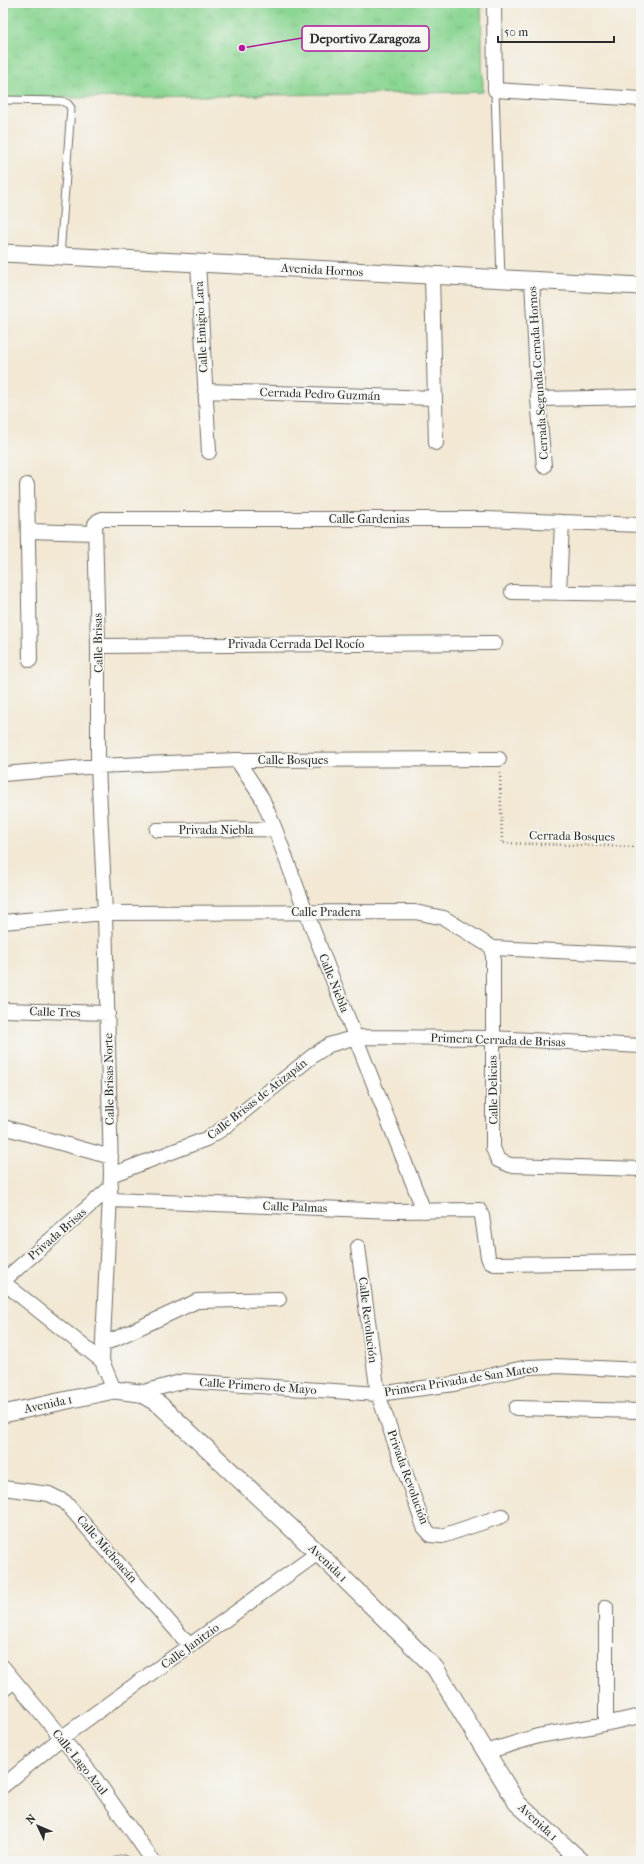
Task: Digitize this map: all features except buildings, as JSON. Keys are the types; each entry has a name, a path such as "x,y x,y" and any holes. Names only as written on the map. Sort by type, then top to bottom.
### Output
{"street":[{"path":"494,3 494,90 641,99"},
{"name":"Avenida Hornos","path":"3,253 641,286"},
{"name":"Calle Emigio Lara","path":"198,263 209,452"},
{"path":"432,275 436,443"},
{"name":"Cerrada Segunda Cerrada Hornos","path":"532,280 538,399 544,466"},
{"name":"Cerrada Pedro Guzmán","path":"205,391 435,398"},
{"path":"538,399 641,397"},
{"path":"27,485 30,660"},
{"name":"Calle Gardenias","path":"28,531 96,527 102,519 486,519 641,525"},
{"path":"559,592 562,522"},
{"name":"Calle Brisas","path":"96,527 98,766"},
{"path":"512,592 641,594"},
{"name":"Privada Cerrada Del Rocío","path":"98,646 494,643"},
{"name":"Calle Bosques","path":"3,774 98,766 237,760 499,759"},
{"name":"Calle Niebla","path":"237,760 262,798 275,829 306,912 424,1211"},
{"name":"Calle Brisas Norte","path":"98,766 105,912 111,1157 111,1187 102,1361 114,1390"},
{"name":"Privada Niebla","path":"157,830 275,829"},
{"name":"Calle Pradera","path":"3,922 105,912 415,912 444,918 493,948 641,955"},
{"name":"Calle Delicias","path":"493,948 493,1148 498,1160 510,1165 641,1169"},
{"name":"Calle Tres","path":"3,1010 108,1013"},
{"name":"Primera Cerrada de Brisas","path":"356,1037 492,1038 641,1046"},
{"name":"Calle Brisas de Atizapán","path":"111,1187 206,1139 222,1129 315,1054 329,1045 356,1037"},
{"path":"3,1127 111,1157"},
{"name":"Calle Palmas","path":"111,1187 424,1211 479,1210 482,1216 488,1257 490,1262 495,1264 641,1262"},
{"name":"Privada Brisas","path":"102,1361 3,1281 111,1187"},
{"name":"Calle Revolución","path":"358,1247 378,1394"},
{"path":"104,1344 197,1301 279,1299"},
{"name":"Primera Privada de San Mateo","path":"378,1394 454,1384 528,1367 555,1366 641,1370"},
{"name":"Calle Primero de Mayo","path":"140,1394 184,1381 378,1394"},
{"name":"Avenida 1","path":"3,1414 114,1390 140,1394 159,1404 318,1553 435,1668 517,1803 580,1861"},
{"name":"Privada Revolución","path":"378,1394 424,1526 432,1535 442,1536 502,1516"},
{"path":"516,1408 641,1411"},
{"name":"Calle Michoacán","path":"3,1488 50,1494 65,1502 190,1646"},
{"name":"Calle Janitzio","path":"3,1786 62,1738 318,1553"},
{"path":"606,1607 606,1723"},
{"name":"Calle Lago Azul","path":"3,1667 94,1777 153,1861"},
{"path":"3,1690 14,1681"},
{"path":"486,1752 538,1736 641,1716"}],"lane":[{"path":"494,90 501,279"},
{"path":"4,100 62,101 68,104 71,108 60,256"},
{"path":"116,1861 124,1859 127,1861"}],"path":[{"name":"Cerrada Bosques","path":"499,759 502,843 641,847"}],"green space":[{"path":"3,3 481,3 483,92 3,99"}],"place":[{"name":"Deportivo Zaragoza","path":"242,48"}]}
